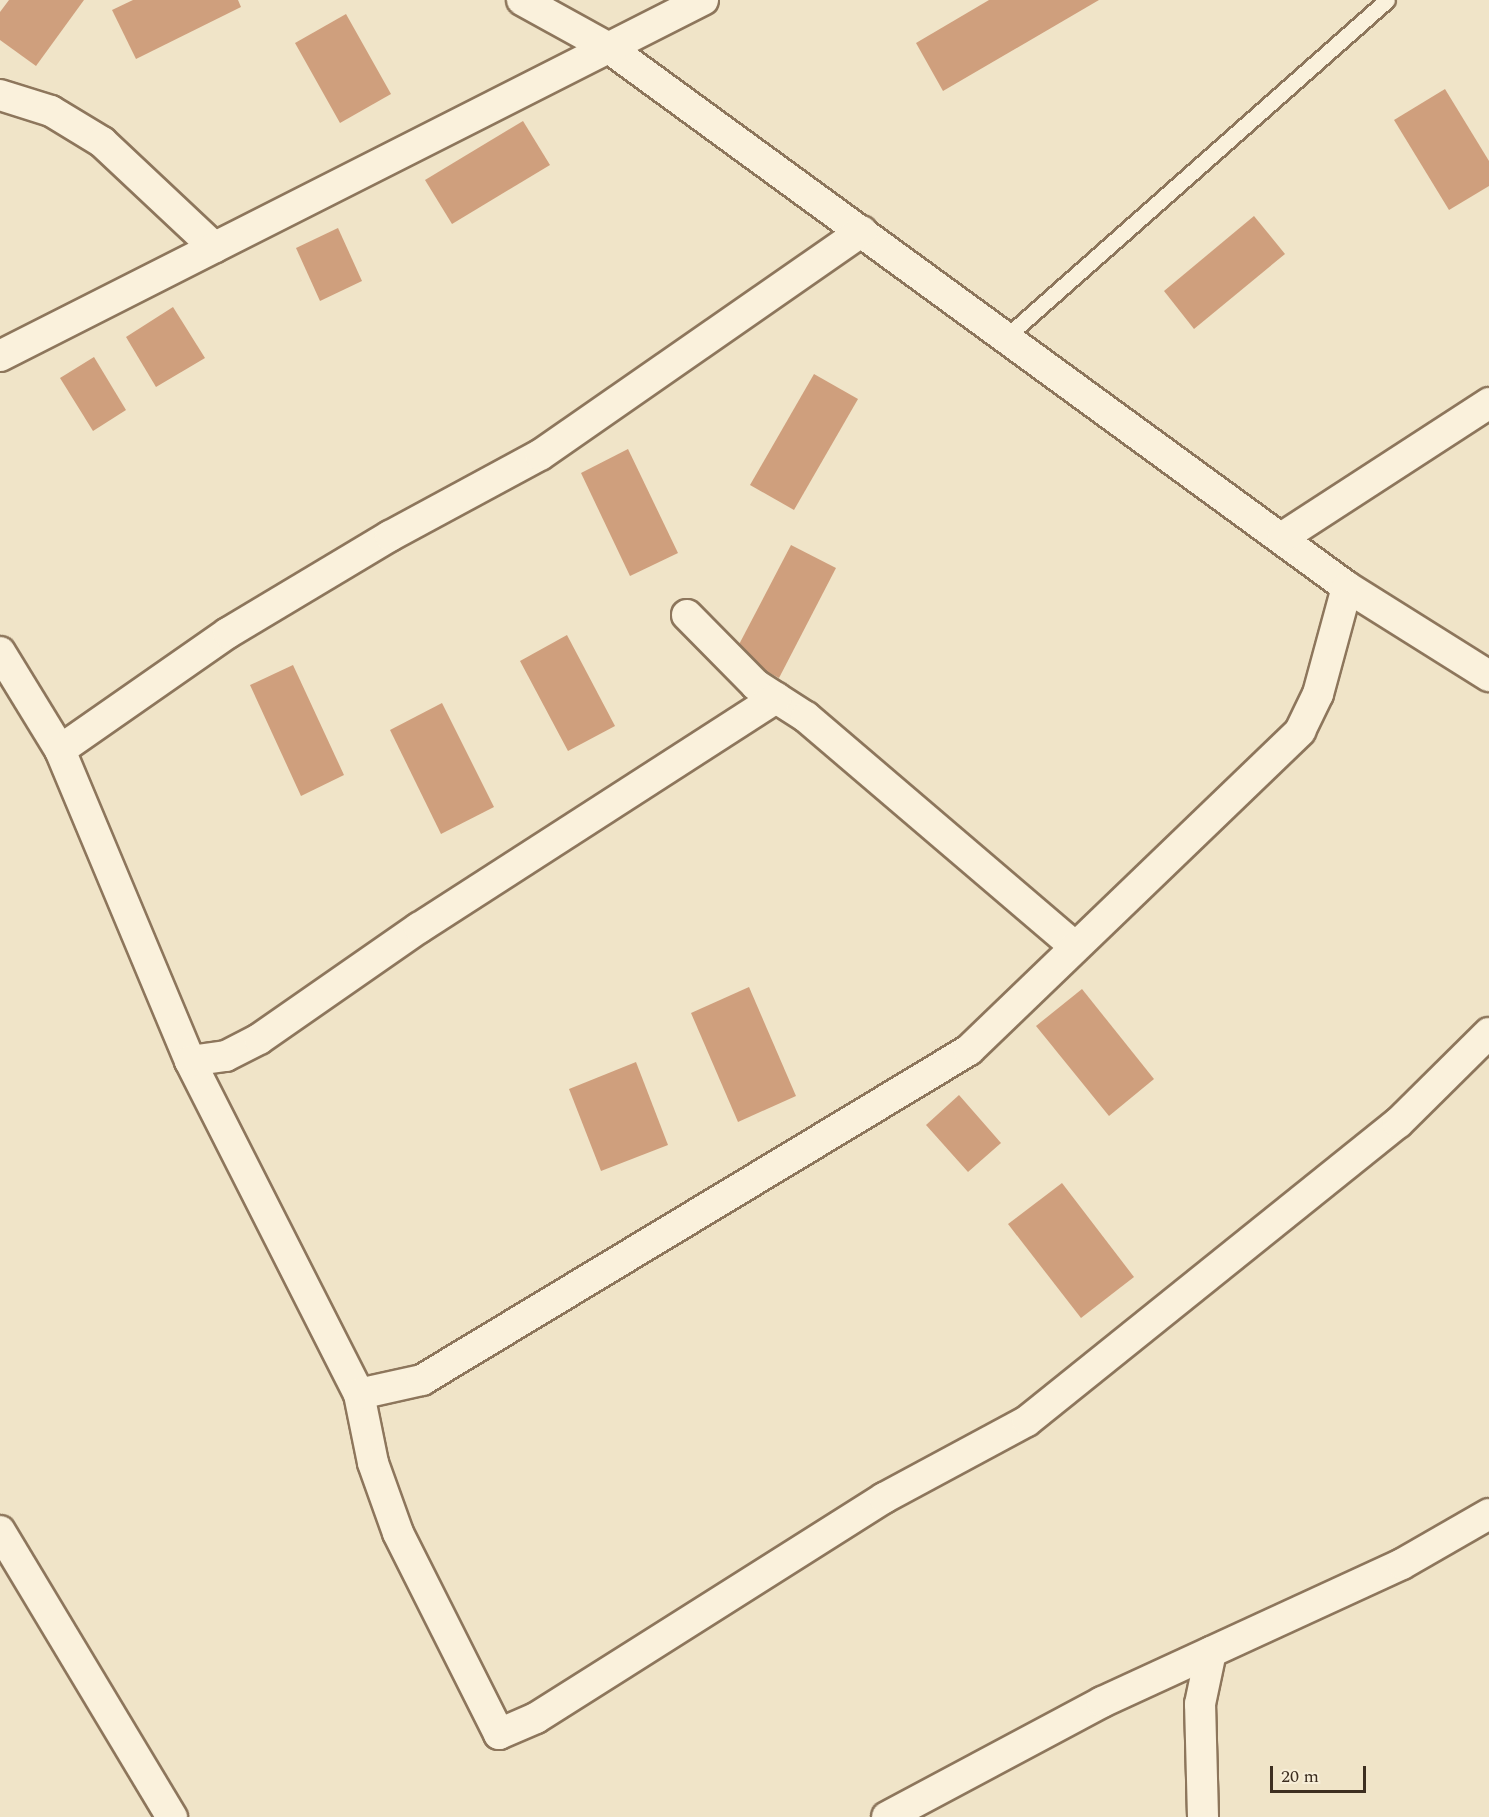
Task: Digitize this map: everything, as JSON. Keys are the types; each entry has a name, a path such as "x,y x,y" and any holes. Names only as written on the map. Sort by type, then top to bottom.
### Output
{"street":[{"path":"522,0 609,48 1283,537 1347,587 1489,676"},
{"path":"0,356 703,0"},
{"path":"0,95 51,111 102,142 214,247"},
{"path":"60,750 228,633 390,536 540,455 861,231"},
{"path":"1283,537 1489,403"},
{"path":"359,1394 422,1380 969,1050 1300,731 1318,694 1347,587"},
{"path":"687,615 776,698 1075,947"},
{"path":"0,652 60,750 190,1061 359,1394 373,1463 398,1533 494,1730 506,1734 885,1498 1027,1421 1398,1123 1489,1033"},
{"path":"190,1061 226,1056 259,1039 419,928 776,698"},
{"path":"887,1817 1102,1702 1402,1564 1489,1514"},
{"path":"0,1532 172,1817"},
{"path":"1203,1817 1200,1704 1211,1652"}],"lane":[{"path":"1007,336 1387,0"}],"building":[{"path":"9,0 84,0 36,66 0,40 0,12"},
{"path":"133,0 238,0 241,7 136,59 112,10"},
{"path":"989,0 1099,0 943,91 916,43"},
{"path":"346,14 391,94 340,123 295,43"},
{"path":"1445,89 1489,161 1489,186 1449,210 1394,120"},
{"path":"523,121 550,165 452,224 425,180"},
{"path":"1254,216 1285,254 1194,329 1164,291"},
{"path":"338,228 362,281 320,301 296,248"},
{"path":"173,307 205,358 156,387 126,337"},
{"path":"94,357 126,410 93,431 60,378"},
{"path":"814,374 858,399 794,510 750,485"},
{"path":"628,449 678,553 630,576 581,473"},
{"path":"791,545 836,568 779,678 734,654"},
{"path":"567,635 615,726 568,751 520,661"},
{"path":"293,665 344,775 301,796 250,685"},
{"path":"442,703 494,807 441,834 390,730"},
{"path":"749,987 796,1096 738,1122 691,1013"},
{"path":"1082,989 1154,1079 1109,1116 1036,1026"},
{"path":"636,1062 668,1145 601,1171 569,1089"},
{"path":"959,1095 1001,1143 968,1172 926,1125"},
{"path":"1062,1183 1134,1277 1081,1318 1008,1224"}]}
